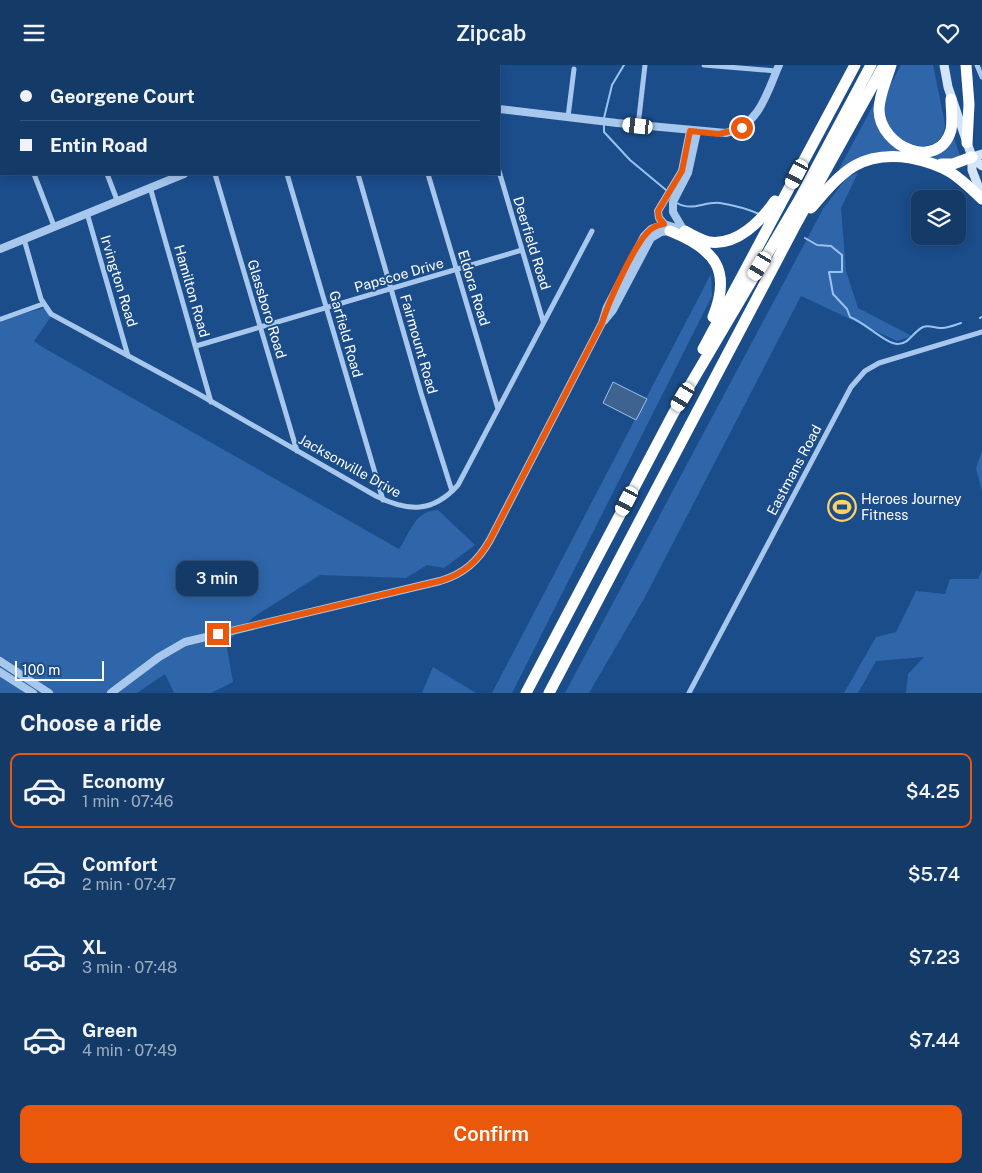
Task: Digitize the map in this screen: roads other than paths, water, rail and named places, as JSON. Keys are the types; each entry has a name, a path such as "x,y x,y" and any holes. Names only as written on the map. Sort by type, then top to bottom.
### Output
{"highway":[{"path":"673,414 681,389 855,65"},
{"path":"526,693 673,414 799,200 871,65"},
{"path":"549,693 795,226 884,65"},
{"path":"891,65 880,101 880,117 887,132 904,148 925,151 938,147 946,140 952,125 952,99"},
{"path":"966,65 969,104 968,143"},
{"path":"795,226 838,179 869,159 893,156 940,165 953,164 977,155"},
{"path":"684,231 704,241 714,242 732,238 747,231 768,212 806,156"},
{"path":"940,165 958,175 982,198"},
{"path":"667,228 708,252 718,265 722,276 722,292 706,332 704,347"}],"main road":[{"path":"944,65 952,99 968,143 977,155 982,167"},
{"path":"977,155 972,170 982,198"}],"street":[{"path":"638,126 645,65"},
{"path":"500,109 719,134 735,131 755,117 778,68 704,65"},
{"path":"977,65 982,77"},
{"path":"568,117 574,69"},
{"path":"684,231 667,228 659,218 658,211 682,171 693,131"},
{"path":"684,231 676,218 673,202 688,173 693,131"},
{"name":"Deerfield Road","path":"500,174 543,321"},
{"path":"34,175 54,226"},
{"path":"107,175 117,200"},
{"path":"0,249 181,175"},
{"name":"Glassboro Road","path":"215,175 297,451"},
{"name":"Garfield Road","path":"287,175 383,500"},
{"name":"Fairmount Road","path":"358,175 421,393 452,491"},
{"name":"Eldora Road","path":"428,175 498,409"},
{"name":"Hamilton Road","path":"150,187 211,401"},
{"name":"Irvington Road","path":"87,213 128,356"},
{"path":"112,693 159,657 185,643 440,581 464,571 477,560 490,540 602,323 613,310 651,238 667,228"},
{"name":"Jacksonville Drive","path":"43,304 51,314 211,401 383,500 401,507 417,508 440,500 452,491 462,478 592,231"},
{"path":"1,319 43,304 24,239"},
{"name":"Papscoe Drive","path":"196,346 522,250"},
{"name":"Eastmans Road","path":"689,693 850,387 865,371 879,363 982,332"},
{"path":"0,661 49,693"},
{"path":"0,672 33,693"}],"waterway":[{"path":"604,118 612,85 624,65"},
{"path":"604,123 604,132 630,160 666,190"},
{"path":"677,203 688,207 720,203 740,207 759,214"},
{"path":"805,238 817,245 831,246 842,255 842,272 829,272 833,294 847,309 850,317 887,340 898,344 908,340 923,327 944,328 961,323"}],"place":[{"name":"Heroes Journey Fitness","path":"842,507"}]}
